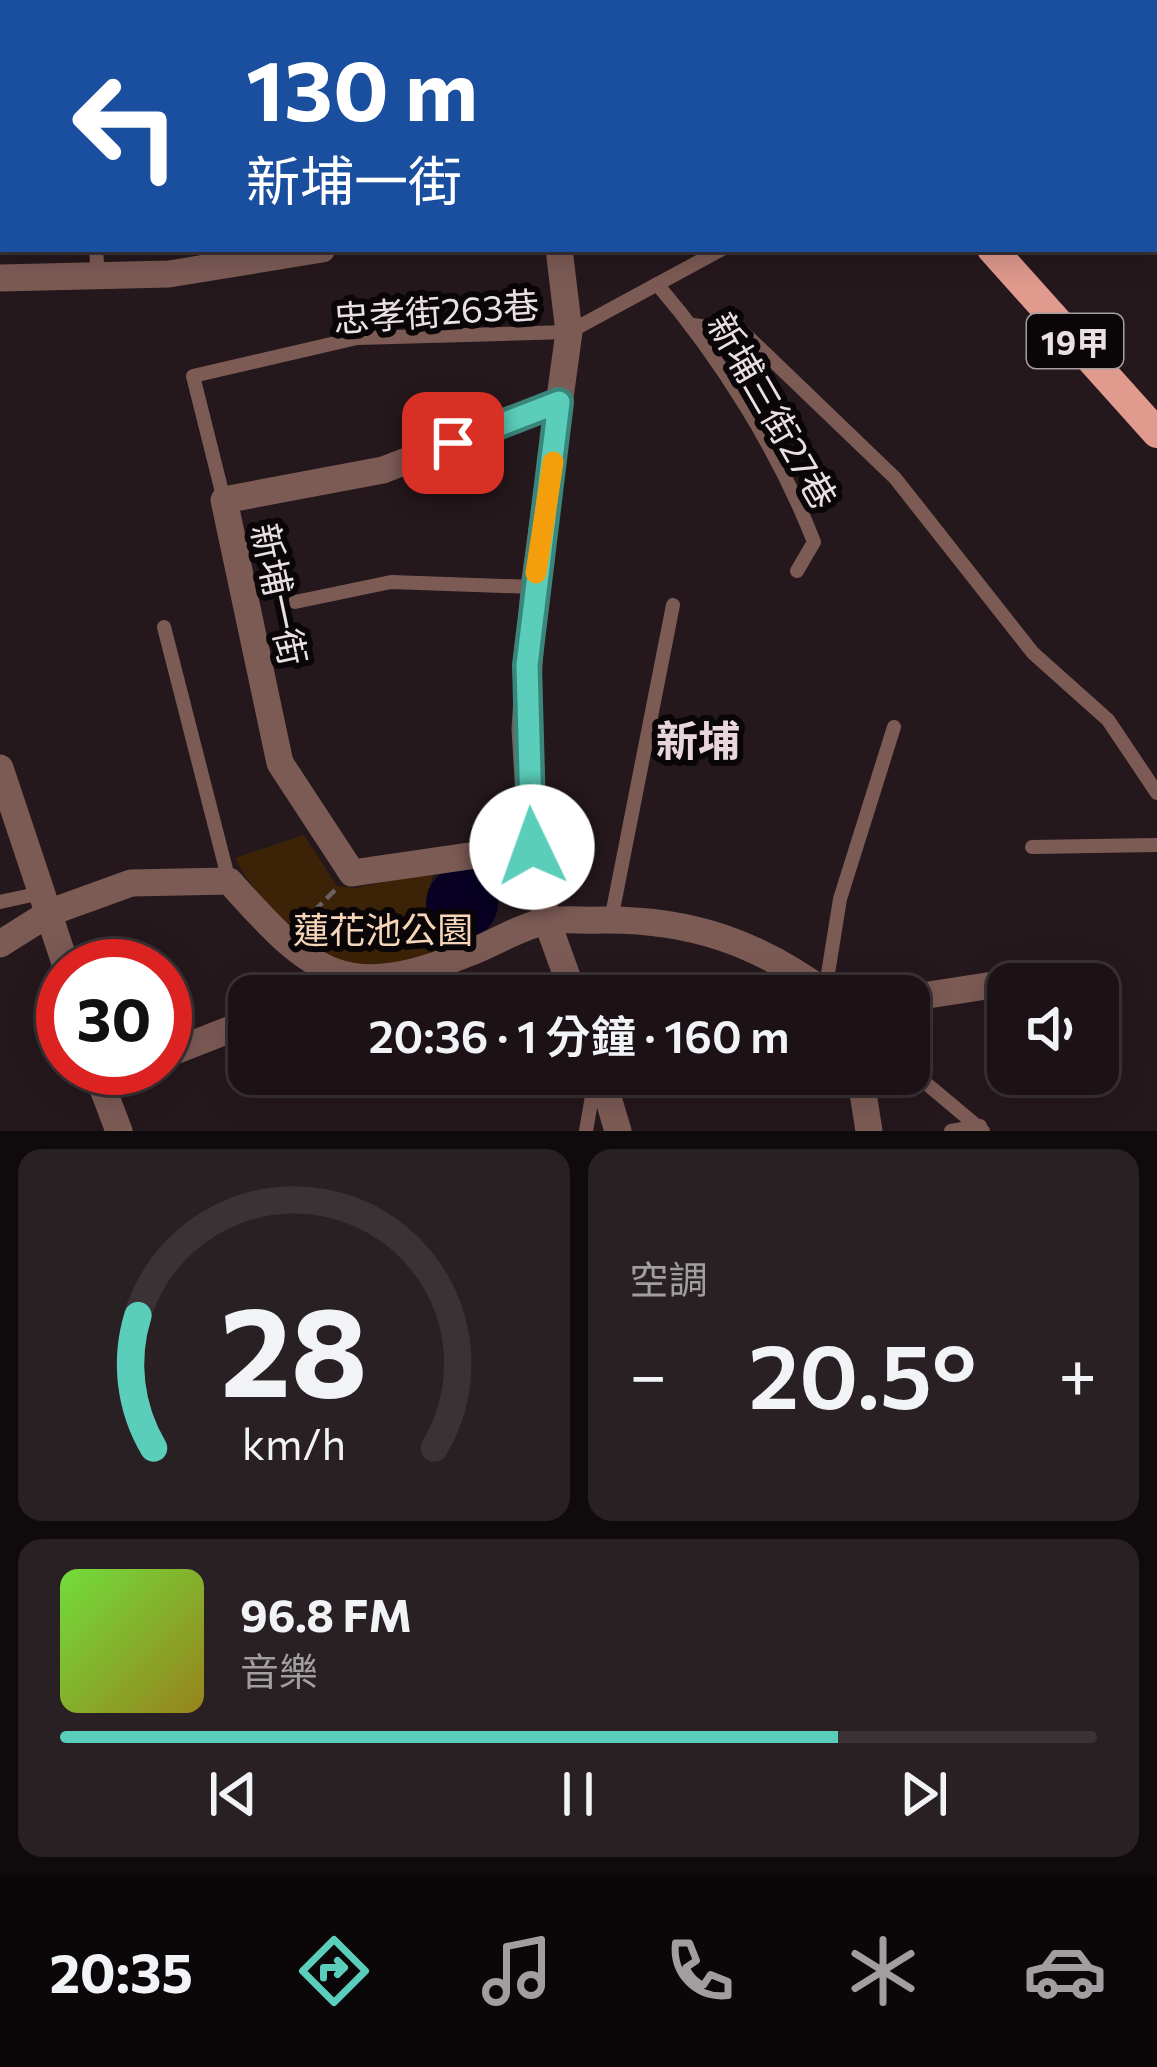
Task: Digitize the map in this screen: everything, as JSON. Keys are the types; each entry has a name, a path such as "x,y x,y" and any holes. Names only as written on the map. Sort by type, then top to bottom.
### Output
{"main road":[{"name":"19甲","path":"995,252 1157,433"}],"street":[{"path":"559,252 569,332 534,587 526,729 532,847 547,921 566,975"},
{"path":"0,278 97,263 169,274 279,254"},
{"name":"新埔一街","path":"352,873 280,763 224,500 382,470 559,402"},
{"path":"0,768 58,939"},
{"path":"352,873 532,847"},
{"path":"0,944 48,902 131,883 229,880 284,942 337,975"},
{"path":"395,975 423,971 547,921 649,920 725,934 802,975"},
{"path":"930,995 987,986"},
{"path":"192,1044 228,1030"},
{"path":"105,1095 119,1131"},
{"path":"605,1095 618,1131"},
{"path":"863,1095 869,1131"}],"lane":[{"name":"忠孝街263巷","path":"224,500 193,376 357,338 569,332 716,252"},
{"name":"新埔三街27巷","path":"657,284 693,326 796,495 814,542 797,571"},
{"path":"693,326 743,332 895,478 1033,653 1108,720 1157,793"},
{"path":"295,602 391,582 534,587"},
{"path":"611,920 673,605"},
{"path":"164,627 229,880"},
{"path":"830,975 840,899 894,727"},
{"path":"1032,847 1157,845"},
{"path":"0,902 48,902"},
{"path":"930,1086 980,1128"},
{"path":"586,1131 594,1095"},
{"path":"951,1131 992,1131"}],"path":[{"path":"284,942 352,873"}],"green space":[{"name":"蓮花池公園","path":"304,835 337,886 355,888 434,872 430,919 454,939 455,954 414,965 368,968 341,965 311,949 266,904 235,858"}],"shaded area":[{"path":"462,867 488,877 498,903 488,929 462,939 436,929 426,903 436,877"}],"slow traffic":[{"path":"536,573 553,462"}],"district":[{"name":"新埔","path":"698,739"}],"route":[{"path":"453,443 559,402 527,665 532,847"}]}
